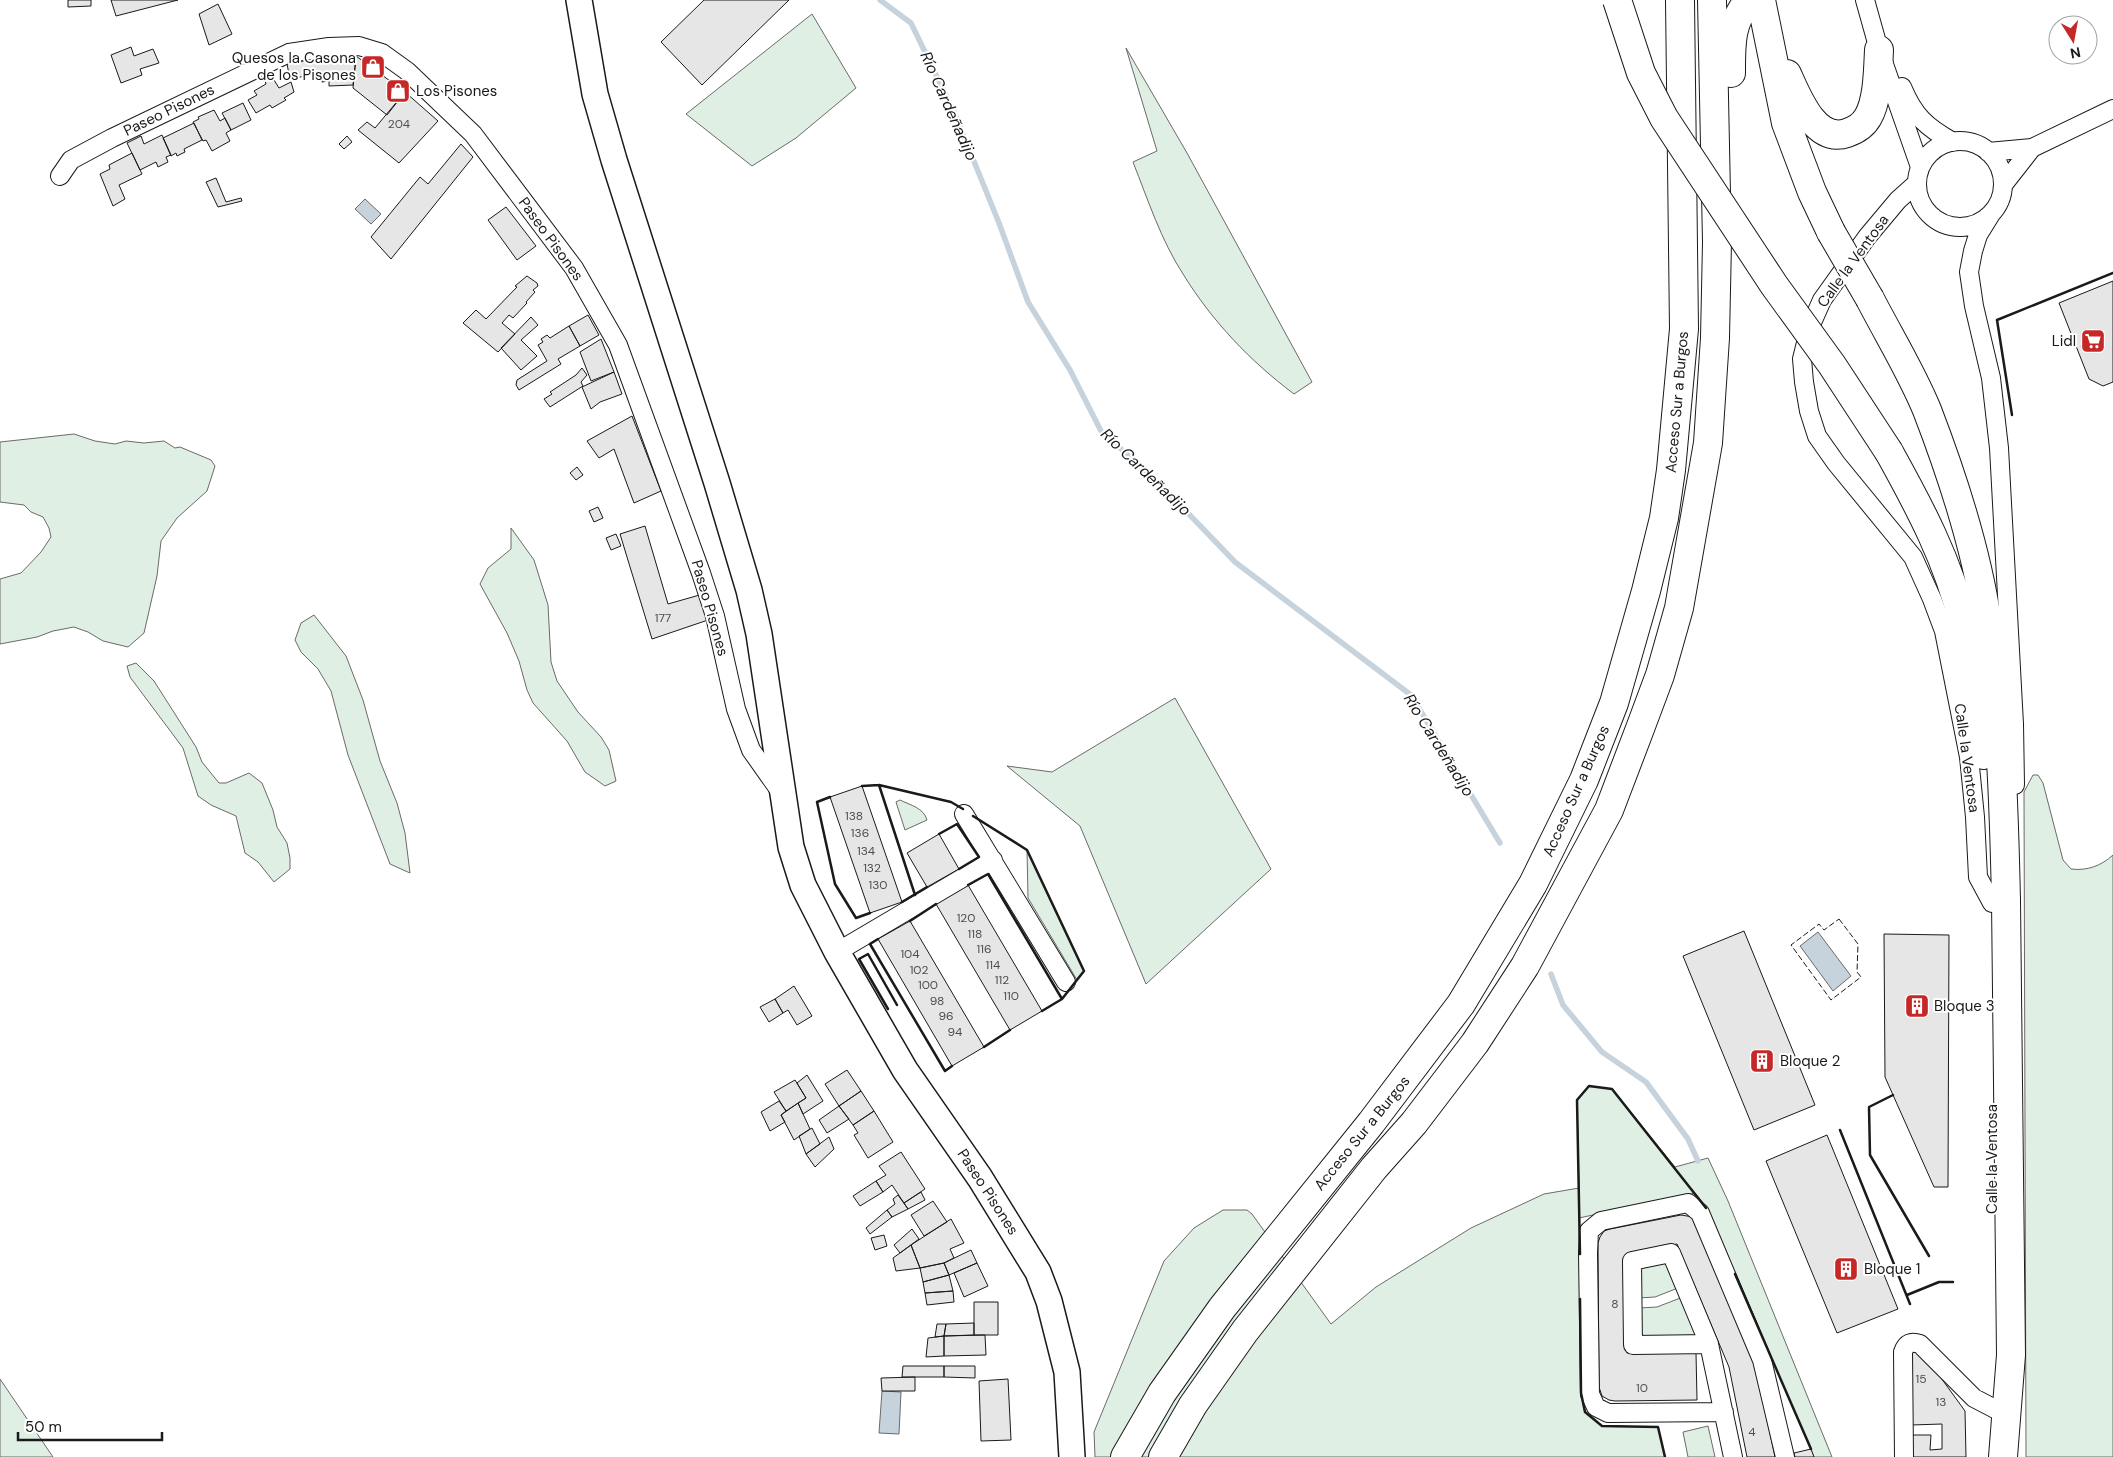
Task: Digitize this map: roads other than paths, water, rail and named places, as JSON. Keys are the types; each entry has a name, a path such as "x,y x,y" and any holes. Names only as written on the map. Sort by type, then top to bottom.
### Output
{"main road":[{"name":"Paseo Pisones","path":"579,0 595,94 614,160 717,483 749,590 759,634 790,847 803,885 838,952 905,1070 980,1178 1038,1272 1054,1318 1067,1372 1072,1457"},
{"path":"1617,0 1641,73 1664,118 1774,285 1832,366 1889,452 1931,531 1963,622 1975,685 1999,902"},
{"name":"Acceso Sur a Burgos","path":"1125,1457 1162,1393 1222,1308 1371,1123 1461,1004 1533,884 1584,780 1614,703 1646,591 1664,518 1671,470 1684,330 1680,0"},
{"name":"Acceso Sur a Burgos","path":"1163,1457 1193,1406 1237,1343 1374,1168 1414,1123 1475,1042 1525,966 1609,810 1660,675 1679,608 1698,524 1708,443 1715,338 1717,242 1712,0"},
{"path":"1698,524 1719,459 1727,416 1734,293 1731,36 1737,18 1749,0"},
{"path":"1761,0 1786,123 1812,192 1831,232 1870,299 1926,408 1948,468 1973,553 1987,619 1998,719 2003,788 1999,902"},
{"path":"1769,36 1805,112 1820,128 1830,132 1844,134 1859,128 1869,117 1885,69"},
{"name":"Calle la Ventosa","path":"1999,902 1993,1320 2000,1457"},
{"name":"Calle la Ventosa","path":"1999,902 2011,1355 2004,1457"}],"street":[{"path":"1865,0 1919,175 1919,197 1926,210 1936,220 1950,226 1965,227 1979,223 1991,214 2000,201 2003,185 2002,173 1996,161 1978,145 1966,142 1953,142 1940,147 1928,155 1919,175"},
{"path":"1876,0 1885,69 1916,115 1928,127 1953,142"},
{"name":"Paseo Pisones","path":"60,176 71,160 112,138 289,53 329,47 359,46 382,53 407,71 473,134 574,268 618,345 701,573 715,616 736,708 751,750 783,796"},
{"path":"1988,152 2032,148 2113,109"},
{"path":"2003,185 2032,148"},
{"name":"Calle la Ventosa","path":"1919,175 1866,237 1822,300 1810,328 1802,359 1804,382 1808,411 1817,436 1836,463 1913,556 1932,599 1944,631 1969,757 1978,877 1999,902 2016,872 2015,741 1999,458 1991,378 1974,306 1969,272 1972,251 1978,235 1991,214"},
{"path":"964,814 1066,982"},
{"path":"838,952 993,860"},
{"path":"1724,1412 1608,1413 1596,1407 1590,1394 1588,1253 1589,1231 1600,1221 1688,1203 1700,1212 1762,1360 1785,1457"},
{"path":"1709,1344 1633,1345 1632,1261 1672,1253 1709,1344 1733,1457"},
{"path":"1904,1457 1904,1352 1905,1347 1909,1344 1914,1342 1920,1344 1974,1398 1997,1410"}],"waterway":[{"name":"Río Cardeñadijo","path":"880,0 911,23 954,112 999,223 1028,302 1070,370 1101,431 1159,483 1235,562 1411,695 1500,843"},
{"name":"Río Cardeñadijo","path":"1551,974 1563,1005 1602,1052 1646,1082 1688,1139 1698,1161"}],"place":[{"name":"Quesos la Casona de los Pisones","path":"373,67"},
{"name":"Los Pisones","path":"398,91"},
{"name":"Lidl","path":"2093,341"},
{"name":"Bloque 3","path":"1917,1006"},
{"name":"Bloque 2","path":"1762,1061"},
{"name":"Bloque 1","path":"1846,1269"}]}
